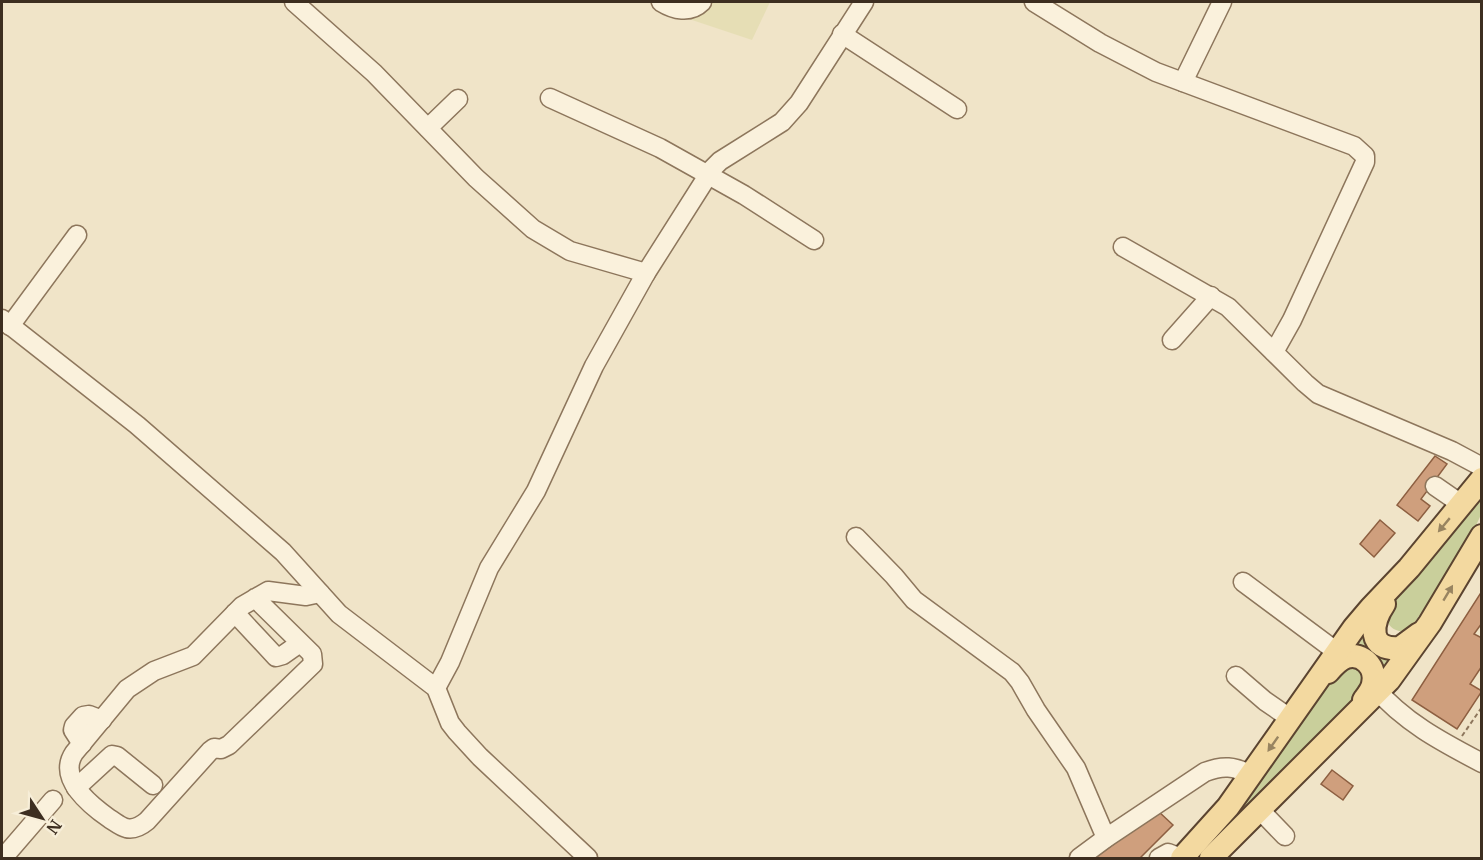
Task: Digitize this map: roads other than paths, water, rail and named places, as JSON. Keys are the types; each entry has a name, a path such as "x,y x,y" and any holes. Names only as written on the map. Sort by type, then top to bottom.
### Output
{"main road":[{"path":"1181,858 1221,815 1371,608 1409,568 1482,479"},
{"path":"1211,858 1399,668 1430,623 1482,536"},
{"path":"1409,568 1374,622 1376,638 1387,648 1404,647 1430,623"},
{"path":"1311,690 1335,664 1351,656 1358,657 1372,667 1376,689"}],"street":[{"path":"294,2 374,73 476,178 533,229 570,251 646,273"},
{"path":"661,2 676,9 689,10 702,2"},
{"path":"436,688 450,662 489,568 536,491 594,366 646,273 707,174 720,161 782,122 790,114 864,2"},
{"path":"1038,2 1100,43 1156,72 1354,146 1365,156 1365,162 1297,309 1274,352"},
{"path":"1183,82 1222,2"},
{"path":"843,34 957,109"},
{"path":"550,98 633,134 707,174 814,240"},
{"path":"428,128 458,99"},
{"path":"77,235 6,322 137,425 260,531 352,624 436,688 450,723 457,732 480,757 588,858"},
{"path":"1123,247 1211,296 1243,320 1305,384 1318,394 1452,451 1482,467"},
{"path":"1172,340 1211,296"},
{"path":"1435,486 1461,504"},
{"path":"856,537 914,600 1012,672 1076,768 1106,838"},
{"path":"1243,582 1337,652"},
{"path":"255,598 312,654 313,664 229,745 210,751 147,821 138,827 124,828 103,814 76,788 70,777 70,760 127,689 154,671 193,656 242,606 255,598 268,591 306,596 320,593"},
{"path":"235,613 276,657 283,656 300,643"},
{"path":"1236,676 1265,701 1291,719"},
{"path":"1376,689 1393,708 1409,721 1482,763"},
{"path":"76,788 112,755 117,756 153,785"},
{"path":"1079,858 1204,772 1229,766 1239,768 1251,775"},
{"path":"3,858 53,800"},
{"path":"1259,809 1285,836"},
{"path":"1158,858 1168,854 1181,858"}]}
